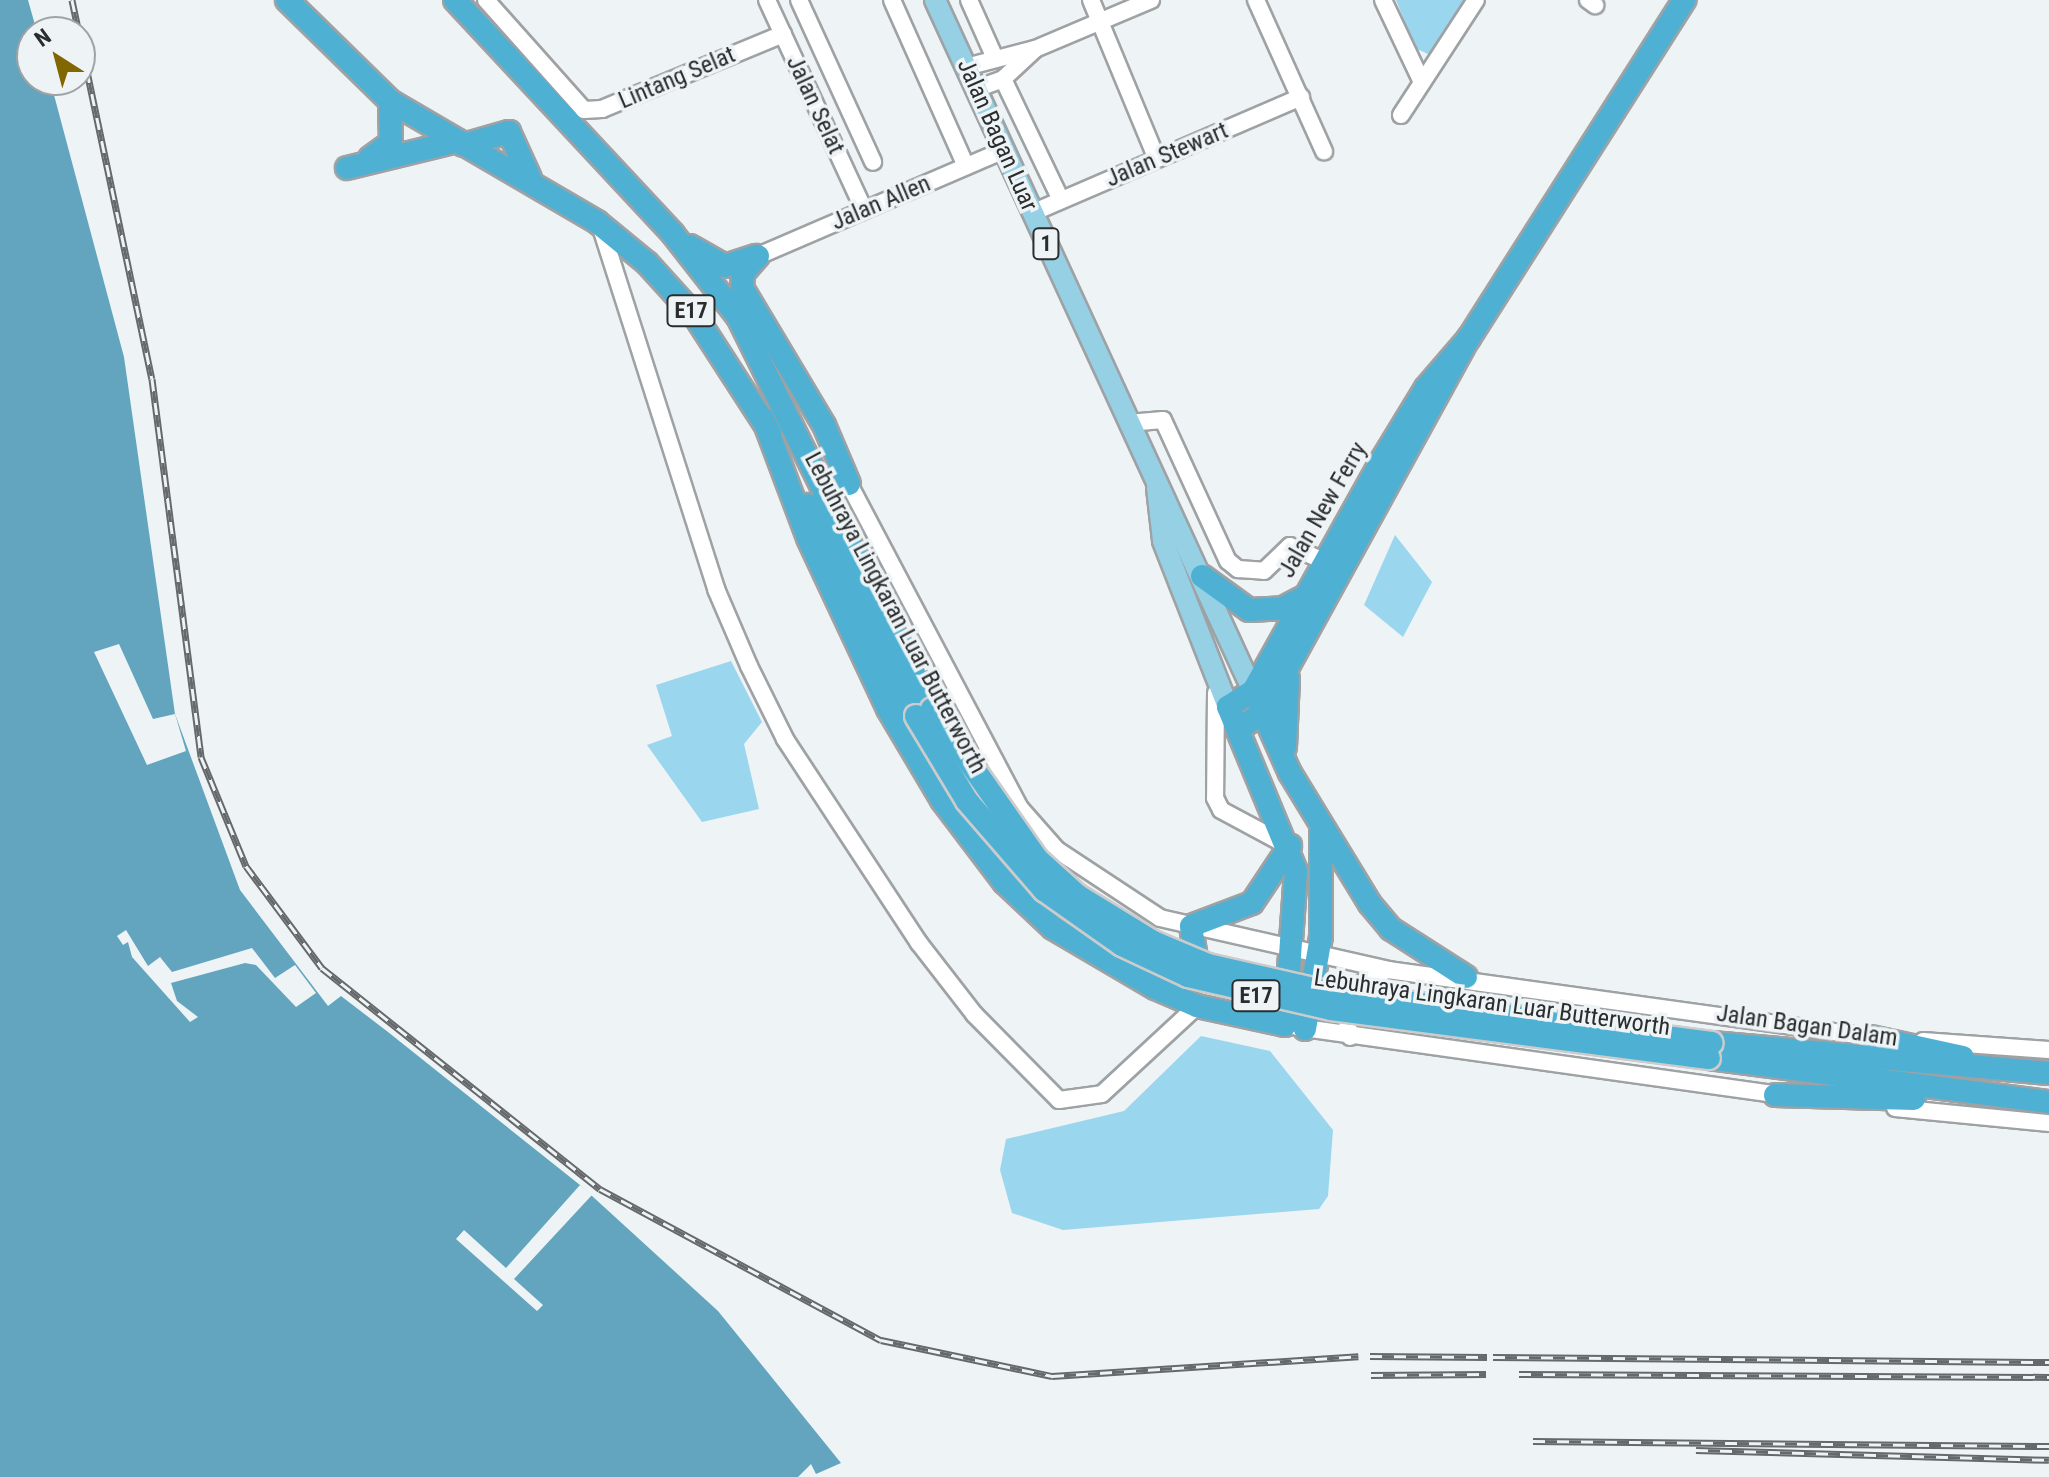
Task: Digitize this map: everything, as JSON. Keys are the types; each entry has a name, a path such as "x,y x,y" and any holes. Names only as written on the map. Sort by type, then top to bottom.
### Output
{"highway":[{"name":"Lebuhraya Lingkaran Luar Butterworth","path":"287,0 390,101 597,222 695,316 763,418 924,712 1037,859 1078,896 1153,942 1208,965 1322,991 2049,1102"},
{"name":"Lebuhraya Lingkaran Luar Butterworth","path":"455,0 673,234 738,317 924,712"},
{"name":"Jalan New Ferry","path":"1239,729 1263,712 1469,338 1684,0"},
{"path":"390,101 391,143 347,168 509,132 537,186"},
{"path":"673,234 718,264 758,256"},
{"path":"758,256 743,273 742,288 817,413 849,484"},
{"path":"738,317 849,484"},
{"name":"Jalan New Ferry","path":"1228,707 1253,691 1322,560 1426,388 1469,338"},
{"path":"763,418 808,538 881,696 942,800 1004,882 1053,928 1155,988 1197,1006 1295,1027"},
{"path":"1202,576 1249,610 1283,608 1302,598"},
{"path":"1290,773 1283,718 1294,657"},
{"name":"1","path":"1253,691 1263,712"},
{"name":"1","path":"1228,707 1239,729"},
{"path":"1263,712 1290,773 1321,830 1391,929 1466,977"},
{"path":"1239,729 1290,846 1296,886 1291,953 1295,1027"},
{"path":"1295,1027 1317,958 1321,830"},
{"path":"1155,988 1172,988 1193,972 1191,926 1252,903 1290,846"},
{"path":"1871,1037 2002,1068"},
{"name":"Lebuhraya Lingkaran Luar Butterworth","path":"1711,1050 2049,1073"},
{"path":"1775,1095 1983,1094"}],"main road":[{"name":"Jalan Bagan Luar","path":"935,0 1157,488 1163,541 1228,707"},
{"name":"Jalan Bagan Luar","path":"1157,488 1170,502 1253,691"}],"street":[{"name":"Lintang Selat","path":"486,0 570,102 602,109 783,34"},
{"name":"Jalan Selat","path":"767,0 864,210"},
{"path":"799,0 873,162"},
{"path":"892,0 966,166"},
{"path":"969,0 994,56"},
{"path":"1091,0 1157,159"},
{"path":"966,67 994,56 1035,49 1151,0"},
{"path":"1256,0 1324,151"},
{"path":"1383,0 1422,82"},
{"path":"1401,115 1476,0"},
{"path":"976,89 1003,79 1035,49"},
{"path":"1003,79 1061,200"},
{"name":"Jalan Stewart","path":"1032,213 1301,97"},
{"path":"831,140 858,129"},
{"name":"Jalan Allen","path":"758,256 1004,150"},
{"path":"597,222 614,253 716,589 749,666 785,739 919,943 1007,1051 1059,1100 1102,1094 1197,1006"},
{"path":"1128,423 1163,420 1228,561 1238,569 1264,571 1290,546 1322,560"},
{"name":"Jalan Bagan Dalam","path":"849,484 1020,808 1057,850 1101,883 1160,918 1291,953 1388,970 1466,977 1871,1037 2049,1050"},
{"path":"1214,672 1220,730 1215,798 1221,810 1290,846"},
{"path":"1350,1037 1342,994 1388,970"},
{"path":"1295,1027 1775,1095 2049,1123"}],"shaded area":[{"path":"0,0 28,0 32,16 16,16 16,96 54,96 124,357 175,714 240,890 328,1006 341,996 388,1032 580,1185 718,1311 841,1463 816,1474 811,1464 798,1477 0,1477"},
{"path":"1396,0 1465,0 1430,55 1415,48"},
{"path":"1395,535 1432,582 1403,637 1364,605"},
{"path":"731,661 762,722 744,744 759,809 702,822 647,745 672,736 656,685"},
{"path":"1201,1036 1270,1051 1333,1130 1328,1196 1319,1209 1063,1230 1012,1213 1000,1170 1006,1139 1124,1111"}],"pier":[{"path":"119,644 153,719 175,714 186,751 147,765 94,652"},
{"path":"126,930 148,966 160,957 172,972 252,948 275,978 295,965 316,993 296,1007 256,965 245,963 171,983 177,1001 198,1017 190,1022 132,957 128,942 123,945 117,936"},
{"path":"580,1185 592,1195 514,1279 543,1305 537,1311 456,1239 464,1230 506,1268"}],"railway":[{"path":"72,0 152,379 201,757 246,866 322,968 600,1189 881,1340 1052,1376 1358,1356"},
{"path":"1370,1356 1487,1357"},
{"path":"1493,1357 2049,1362"},
{"path":"1371,1375 1486,1374"},
{"path":"1519,1374 2049,1377"},
{"path":"1533,1441 2049,1446"},
{"path":"1696,1450 2049,1460"}]}
